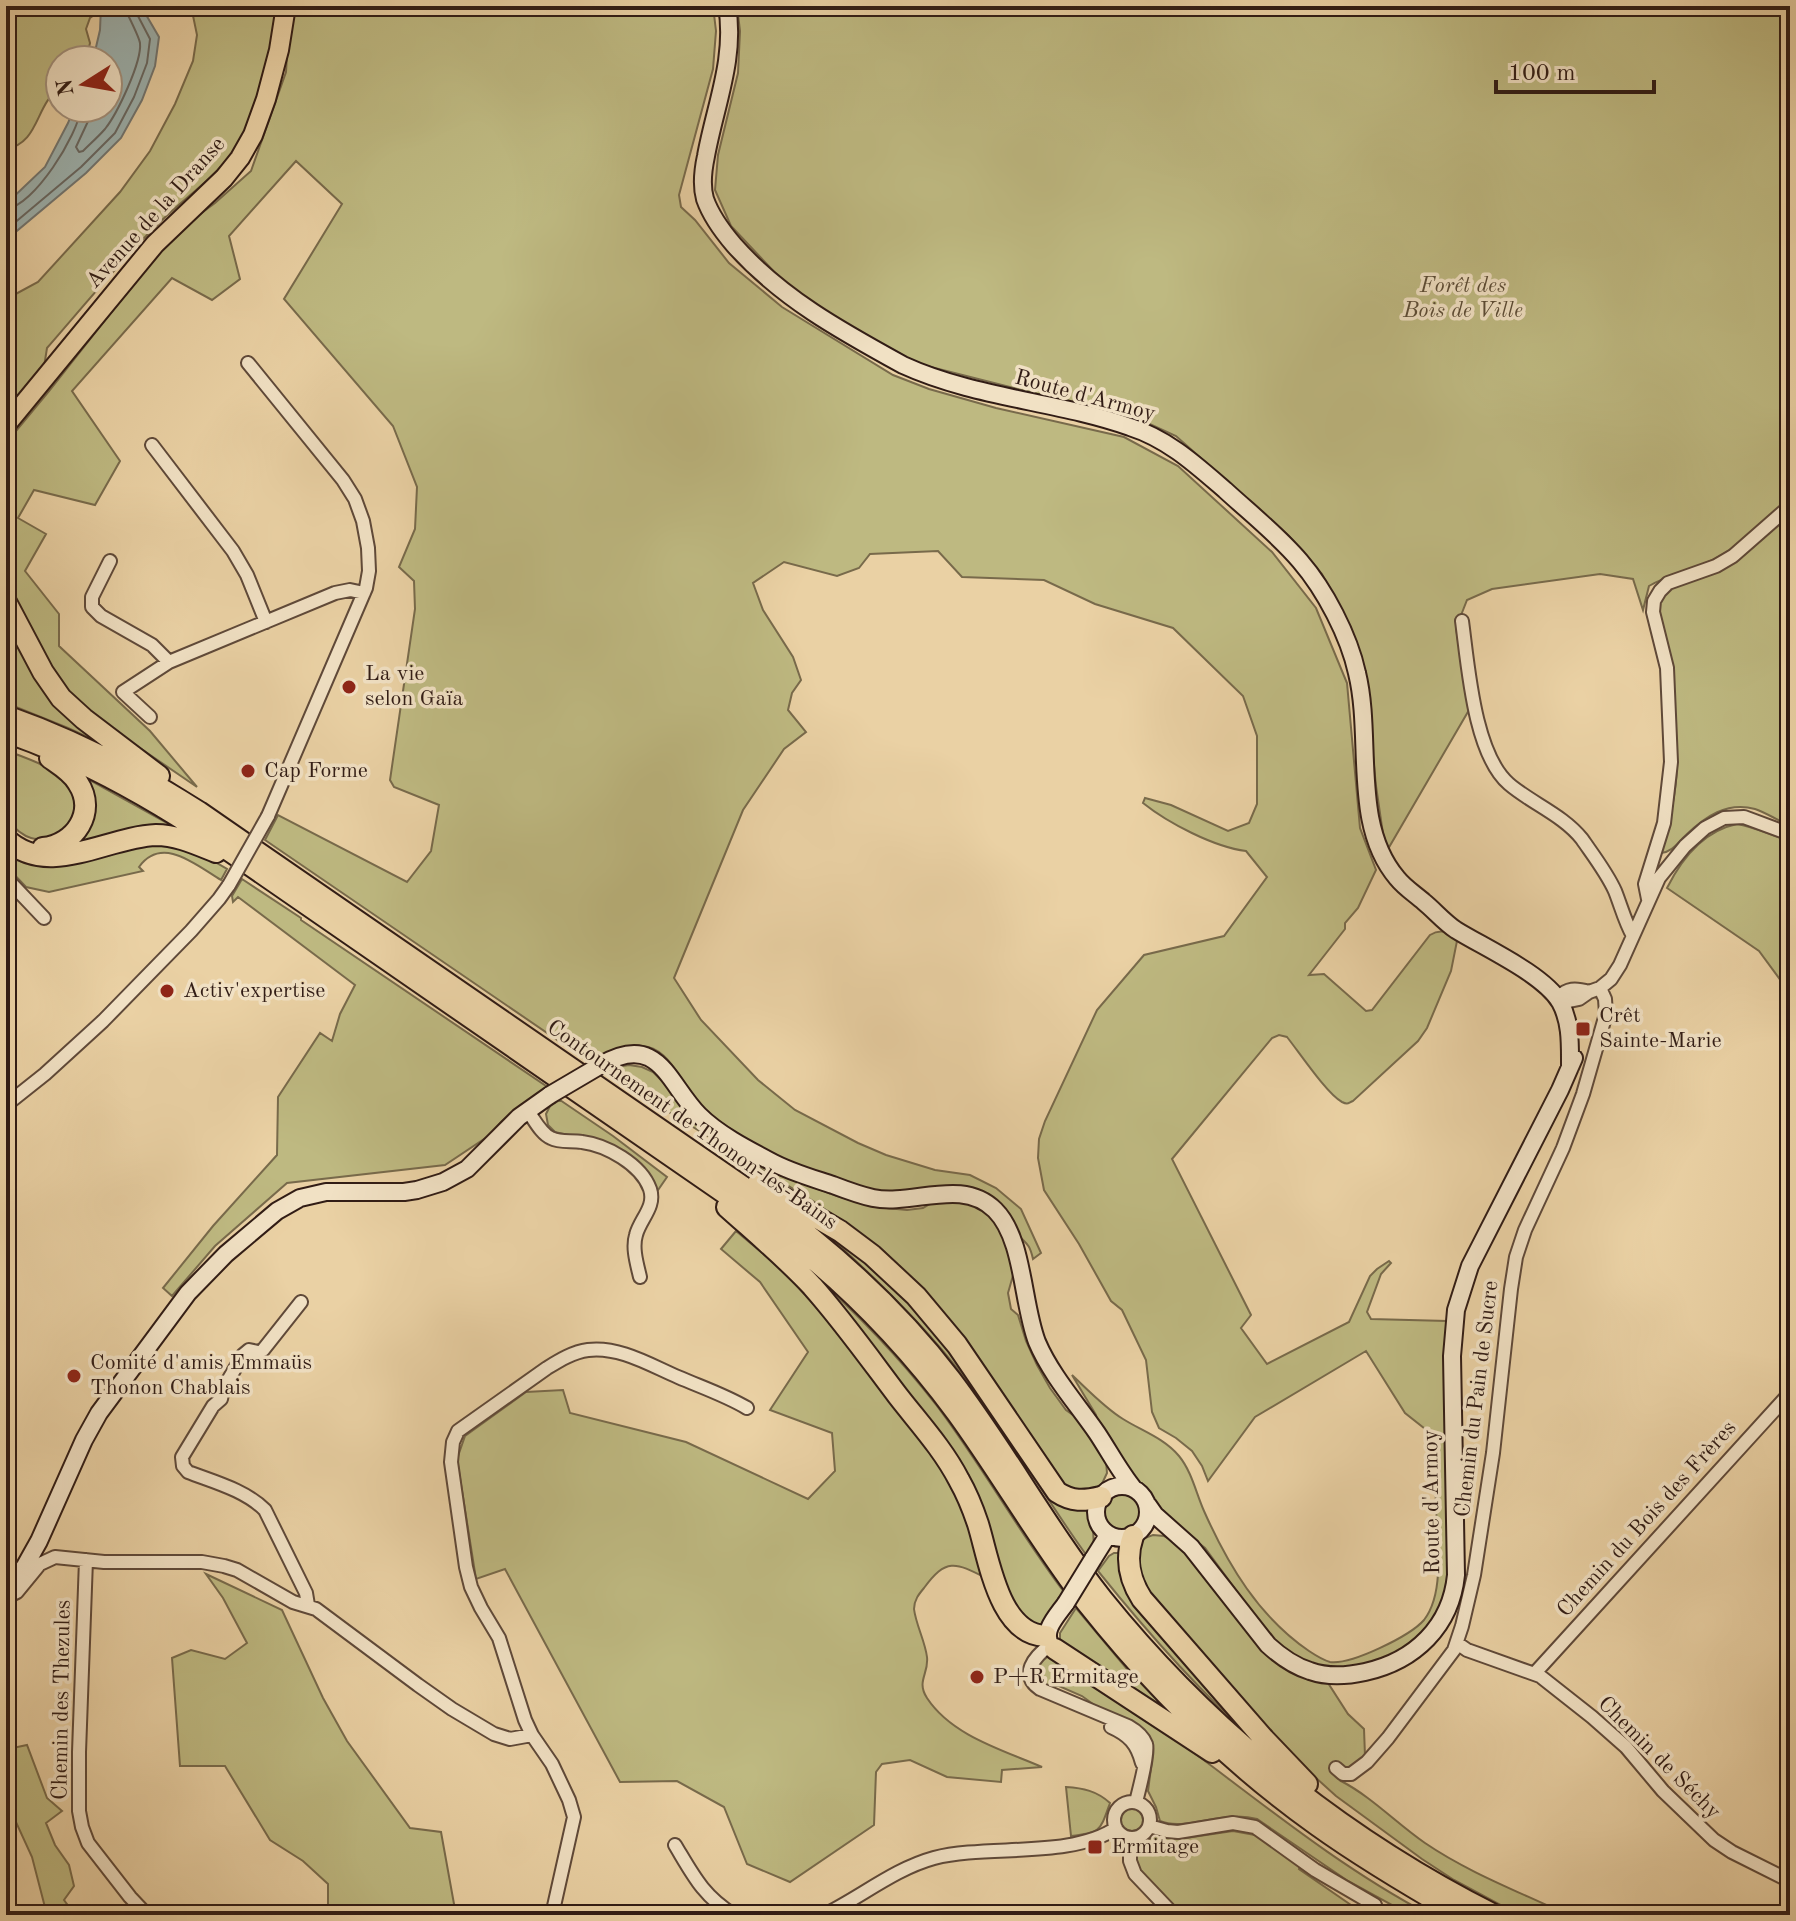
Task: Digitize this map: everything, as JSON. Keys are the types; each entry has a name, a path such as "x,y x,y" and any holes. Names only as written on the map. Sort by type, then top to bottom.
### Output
{"highway":[{"path":"6,602 43,672 61,698 227,830"},
{"name":"Contournement de Thonon-les-Bains","path":"6,716 114,762 171,794 786,1217 839,1260 925,1347 958,1390 1076,1564 1127,1629 1182,1688 1241,1744 1304,1796 1425,1878 1494,1915"},
{"path":"6,837 38,848 54,847 74,834 84,812 84,796 73,775 13,734"},
{"name":"Contournement de Thonon-les-Bains","path":"13,734 72,759 148,798 252,866 655,1144 804,1251 835,1277 923,1369 958,1414 1037,1535 1111,1632 1202,1729 1315,1824 1461,1915"},
{"path":"6,837 12,845 27,854 52,857 138,837 166,836 252,866"},
{"path":"649,1122 818,1217 872,1255 905,1285 957,1345 1053,1488 1073,1500 1083,1501 1105,1494"},
{"path":"655,1144 790,1263 837,1316 939,1449 957,1476 977,1520 994,1584 1005,1606 1027,1630 1289,1804"},
{"path":"1137,1534 1129,1550 1128,1561 1142,1599 1283,1760 1365,1839"}],"main road":[{"name":"Avenue de la Dranse","path":"6,425 155,244 224,178 240,158 253,135 266,99 279,50 286,6"},
{"name":"Route d'Armoy","path":"727,6 729,53 703,178 711,213 726,236 758,272 783,293 920,373 1118,423 1157,437 1196,465 1289,548 1320,589 1344,635 1357,672 1364,721 1369,810 1384,860 1397,879 1423,902 1446,911 1540,967 1552,977 1576,1020 1578,1043 1570,1067 1482,1241 1459,1298 1452,1356 1456,1575 1449,1606 1433,1633 1410,1654 1381,1668 1361,1673 1340,1675 1310,1671 1291,1663 1268,1645 1196,1552 1148,1505"},
{"path":"6,1593 39,1541 99,1413 188,1293 226,1254 277,1211 300,1198 326,1192 404,1192 443,1182 478,1160 527,1110 601,1065 628,1055 642,1056 666,1070 693,1109 706,1121 771,1162 873,1198 901,1200 957,1193 989,1204 1000,1216 1013,1241 1039,1346 1134,1489 1143,1495 1148,1505 1147,1521 1137,1534"},
{"path":"1107,1449 1111,1474 1105,1494 1096,1508 1100,1527 1108,1535 1122,1539 1159,1531 1181,1538"},
{"path":"1105,1494 1119,1486 1134,1489"},
{"path":"1050,1644 1048,1630 1108,1535"}],"street":[{"path":"6,1103 54,1067 103,1021 200,922 229,885 268,816 364,593 369,577 368,548 355,499 248,363"},
{"path":"152,445 233,551 247,575 266,622"},
{"path":"1648,899 1645,884 1664,823 1671,762 1667,668 1653,612 1654,601 1668,583 1716,566 1733,556 1790,506"},
{"path":"110,561 92,597 92,607 101,616 152,645 169,662"},
{"path":"150,717 123,692 169,662 339,592 350,590 364,593"},
{"path":"1462,621 1479,728 1490,760 1509,784 1579,836 1613,888 1633,936"},
{"path":"1563,998 1579,999 1616,973 1659,878 1697,834 1714,822 1744,817 1790,834"},
{"path":"6,878 44,918"},
{"name":"Chemin du Pain de Sucre","path":"1336,1768 1343,1774 1351,1774 1367,1762 1457,1643 1473,1584 1493,1453 1516,1257 1525,1230 1563,1148 1605,1020 1606,1004 1595,990"},
{"path":"527,1110 550,1138 603,1147 641,1174 649,1186 651,1198 649,1210 636,1235 640,1277"},
{"path":"301,1302 263,1350 249,1350 243,1355 223,1389 221,1399 213,1406 182,1457 183,1466 188,1472 243,1494 265,1510 306,1593 308,1605"},
{"path":"552,1915 574,1817 552,1764 525,1720 499,1638 471,1587 451,1462 453,1442 458,1431 547,1368 587,1350 632,1357 725,1395 747,1408"},
{"name":"Chemin du Bois des Frères","path":"1535,1673 1790,1393"},
{"path":"6,1593 17,1592 46,1559 59,1556 124,1562 210,1562 237,1570 293,1602 308,1605 325,1615 441,1701 494,1734 510,1739 532,1735"},
{"name":"Chemin des Thezules","path":"86,1560 79,1811 88,1843 147,1915"},
{"path":"1050,1644 1039,1642 1024,1665 1022,1675 1028,1690 1037,1697 1124,1733 1136,1745 1143,1766 1136,1802"},
{"name":"Chemin de Séchy","path":"1457,1643 1467,1650 1535,1673 1626,1747 1663,1791 1714,1840 1790,1881"},
{"path":"1136,1802 1148,1811 1149,1826 1141,1835 1130,1838 1120,1833 1114,1819 1117,1810 1125,1803 1136,1802"},
{"path":"1149,1826 1178,1832 1233,1823 1255,1827 1315,1870 1375,1905"},
{"path":"824,1915 845,1910 905,1869 935,1858 1072,1845 1096,1839 1116,1828"},
{"path":"1130,1838 1130,1861 1135,1874 1174,1915"},
{"path":"675,1845 707,1895 734,1915"}],"green space":[{"path":"6,6 101,6 101,10 90,18 86,29 90,44 44,44 44,107 25,139 6,149"},
{"path":"191,6 277,6 265,76 248,128 221,166 139,243 47,348 44,367 6,412 6,293 12,296 38,282 120,192 150,151 193,61 197,35"},
{"path":"290,6 713,6 716,31 713,69 679,195 681,207 729,263 782,307 893,375 996,408 1124,437 1178,466 1272,552 1316,608 1347,683 1360,828 1376,870 1358,908 1345,923 1345,929 1309,975 1324,974 1366,1011 1372,1010 1430,935 1436,932 1454,935 1457,941 1451,971 1427,1028 1418,1041 1353,1101 1346,1103 1336,1098 1287,1037 1279,1035 1272,1038 1172,1159 1251,1315 1241,1328 1267,1364 1349,1322 1370,1276 1389,1261 1391,1263 1381,1274 1367,1312 1371,1319 1447,1321 1451,1564 1444,1603 1423,1635 1395,1654 1352,1667 1329,1668 1306,1662 1286,1651 1269,1635 1205,1548 1160,1513 1147,1492 1137,1484 1098,1424 1096,1415 1072,1375 1110,1410 1160,1440 1179,1456 1191,1476 1213,1531 1247,1588 1275,1622 1309,1651 1330,1662 1352,1659 1394,1641 1424,1620 1434,1598 1438,1574 1434,1436 1405,1413 1366,1351 1255,1417 1208,1481 1192,1451 1159,1428 1152,1412 1146,1360 1122,1310 1111,1301 1044,1190 1038,1158 1039,1139 1097,1010 1144,955 1224,936 1267,877 1246,851 1220,845 1192,833 1143,803 1145,798 1171,805 1228,831 1249,823 1257,804 1257,736 1243,696 1173,628 1095,604 1044,580 962,577 938,551 870,554 859,568 837,576 784,562 753,583 763,610 793,657 801,680 792,693 788,710 806,732 784,749 743,810 674,978 701,1020 758,1080 795,1110 886,1155 935,1170 970,1175 996,1188 1021,1209 1041,1253 1033,1259 1028,1246 1000,1207 867,1189 811,1171 757,1145 706,1111 668,1060 655,1050 640,1046 625,1047 591,1063 265,840 278,815 407,882 431,851 439,805 394,787 390,780 415,609 414,581 399,567 415,529 417,487 393,426 284,299 342,204 296,161 229,236 240,279 212,300 172,278 72,391 120,461 95,505 34,490 18,518 46,534 25,571 59,614 59,646 150,731 197,787 93,716 57,680 6,587 6,443 180,229 251,171 286,72"},
{"name":"Forêt des Bois de Ville","path":"737,6 1790,6 1790,501 1719,557 1649,586 1643,610 1633,579 1600,574 1492,589 1467,600 1456,628 1469,710 1388,849 1376,786 1366,683 1352,633 1322,574 1289,536 1176,436 1141,420 915,363 822,310 781,279 731,226 715,190 718,155 738,73 740,31"},
{"path":"1790,513 1790,825 1755,809 1735,807 1717,812 1693,828 1672,849 1661,853 1672,811 1677,748 1658,613 1660,600 1674,586 1715,573 1731,564"},
{"path":"7,622 37,671 124,754 6,703"},
{"path":"6,750 49,769 69,786 74,812 66,827 58,833 43,839 31,838 6,819"},
{"path":"84,777 174,827 77,844"},
{"path":"1737,824 1790,841 1790,993 1759,951 1667,888 1679,866 1695,847 1714,833"},
{"path":"162,842 208,858 227,869 221,880 179,856 158,853 139,867 143,871 49,892 26,887 6,866 6,852 22,862 44,865"},
{"path":"242,879 549,1088 520,1106 490,1135 445,1165 287,1183 215,1246 172,1296 163,1288 277,1155 278,1097 320,1033 332,1041 340,1014 355,985 238,897 233,902 232,896"},
{"path":"629,1065 653,1072 670,1089 694,1123 772,1172 876,1207 907,1210 923,1208 935,1201 973,1203 994,1217 1006,1239 1014,1272 1008,1293 1011,1309 1018,1315 1026,1341 1050,1388 1066,1410 1080,1420 1106,1461 1107,1473 1100,1488 1069,1493 969,1348 821,1206 606,1072"},
{"path":"560,1100 667,1177 658,1190 588,1140 555,1132 548,1125 546,1114 550,1106"},
{"path":"817,1221 924,1311 1049,1489 1091,1505 1094,1543 1087,1556 991,1414 941,1348 871,1275 815,1223"},
{"path":"736,1231 773,1262 833,1326 954,1484 986,1578 959,1566 945,1567 917,1597 914,1609 927,1657 923,1687 927,1698 964,1732 1042,1767 1002,1770 1001,1782 947,1777 910,1760 882,1764 876,1772 874,1825 790,1882 747,1864 724,1807 677,1781 620,1782 505,1569 476,1579 457,1459 465,1436 526,1392 563,1390 570,1413 686,1442 808,1499 835,1471 832,1433 770,1410 808,1352 760,1282 721,1249"},
{"path":"798,1261 871,1330 921,1386 954,1429 1064,1592 1041,1624 1036,1625 1014,1611 982,1519"},
{"path":"1122,1494 1136,1499 1141,1513 1136,1527 1122,1532 1108,1527 1103,1513 1108,1499"},
{"path":"1153,1535 1176,1542 1262,1650 1316,1681 1328,1683 1348,1714 1364,1729 1365,1756 1341,1781 1442,1854 1568,1915 1519,1915 1454,1880 1336,1796 1284,1749 1147,1593 1132,1557 1142,1539"},
{"path":"1114,1553 1124,1553 1124,1560 1255,1741 1173,1659 1098,1571"},
{"path":"206,1574 282,1610 347,1741 410,1828 441,1832 456,1915 308,1915 328,1907 328,1884 303,1861 270,1840 225,1766 180,1766 172,1658 191,1650 225,1659 247,1643"},
{"path":"1076,1608 1127,1669 1184,1727 1060,1641 1060,1633"},
{"path":"1048,1656 1162,1729 1326,1851 1430,1915 1410,1915 1348,1881 1257,1819 1231,1817 1181,1824 1160,1821 1148,1791 1152,1747 1082,1696 1036,1680 1035,1669"},
{"path":"6,1740 13,1748 27,1745 47,1798 62,1811 46,1823 55,1845 69,1865 74,1886 64,1900 75,1915 47,1915 32,1857 15,1820 6,1782"},
{"path":"1066,1787 1090,1791 1110,1803 1104,1820 1094,1832 1071,1836"},
{"path":"1132,1807 1140,1811 1144,1819 1140,1827 1132,1831 1124,1827 1120,1819 1124,1811"},
{"path":"1233,1831 1255,1835 1300,1866 1299,1869 1351,1905 1345,1915 1178,1915 1143,1879 1136,1864 1138,1847 1154,1836 1179,1839"}],"water":[{"path":"101,6 145,6 145,13 159,37 155,66 142,100 121,138 86,173 6,240 6,204 45,167 67,124 124,124 124,44 97,44"}],"place":[{"name":"La vie selon Gaïa","path":"349,687"},
{"name":"Cap Forme","path":"248,771"},
{"name":"Activ'expertise","path":"167,991"},
{"name":"Crêt Sainte-Marie","path":"1583,1029"},
{"name":"Comité d'amis Emmaüs Thonon Chablais","path":"74,1376"},
{"name":"P+R Ermitage","path":"977,1677"},
{"name":"Ermitage","path":"1095,1847"}]}
